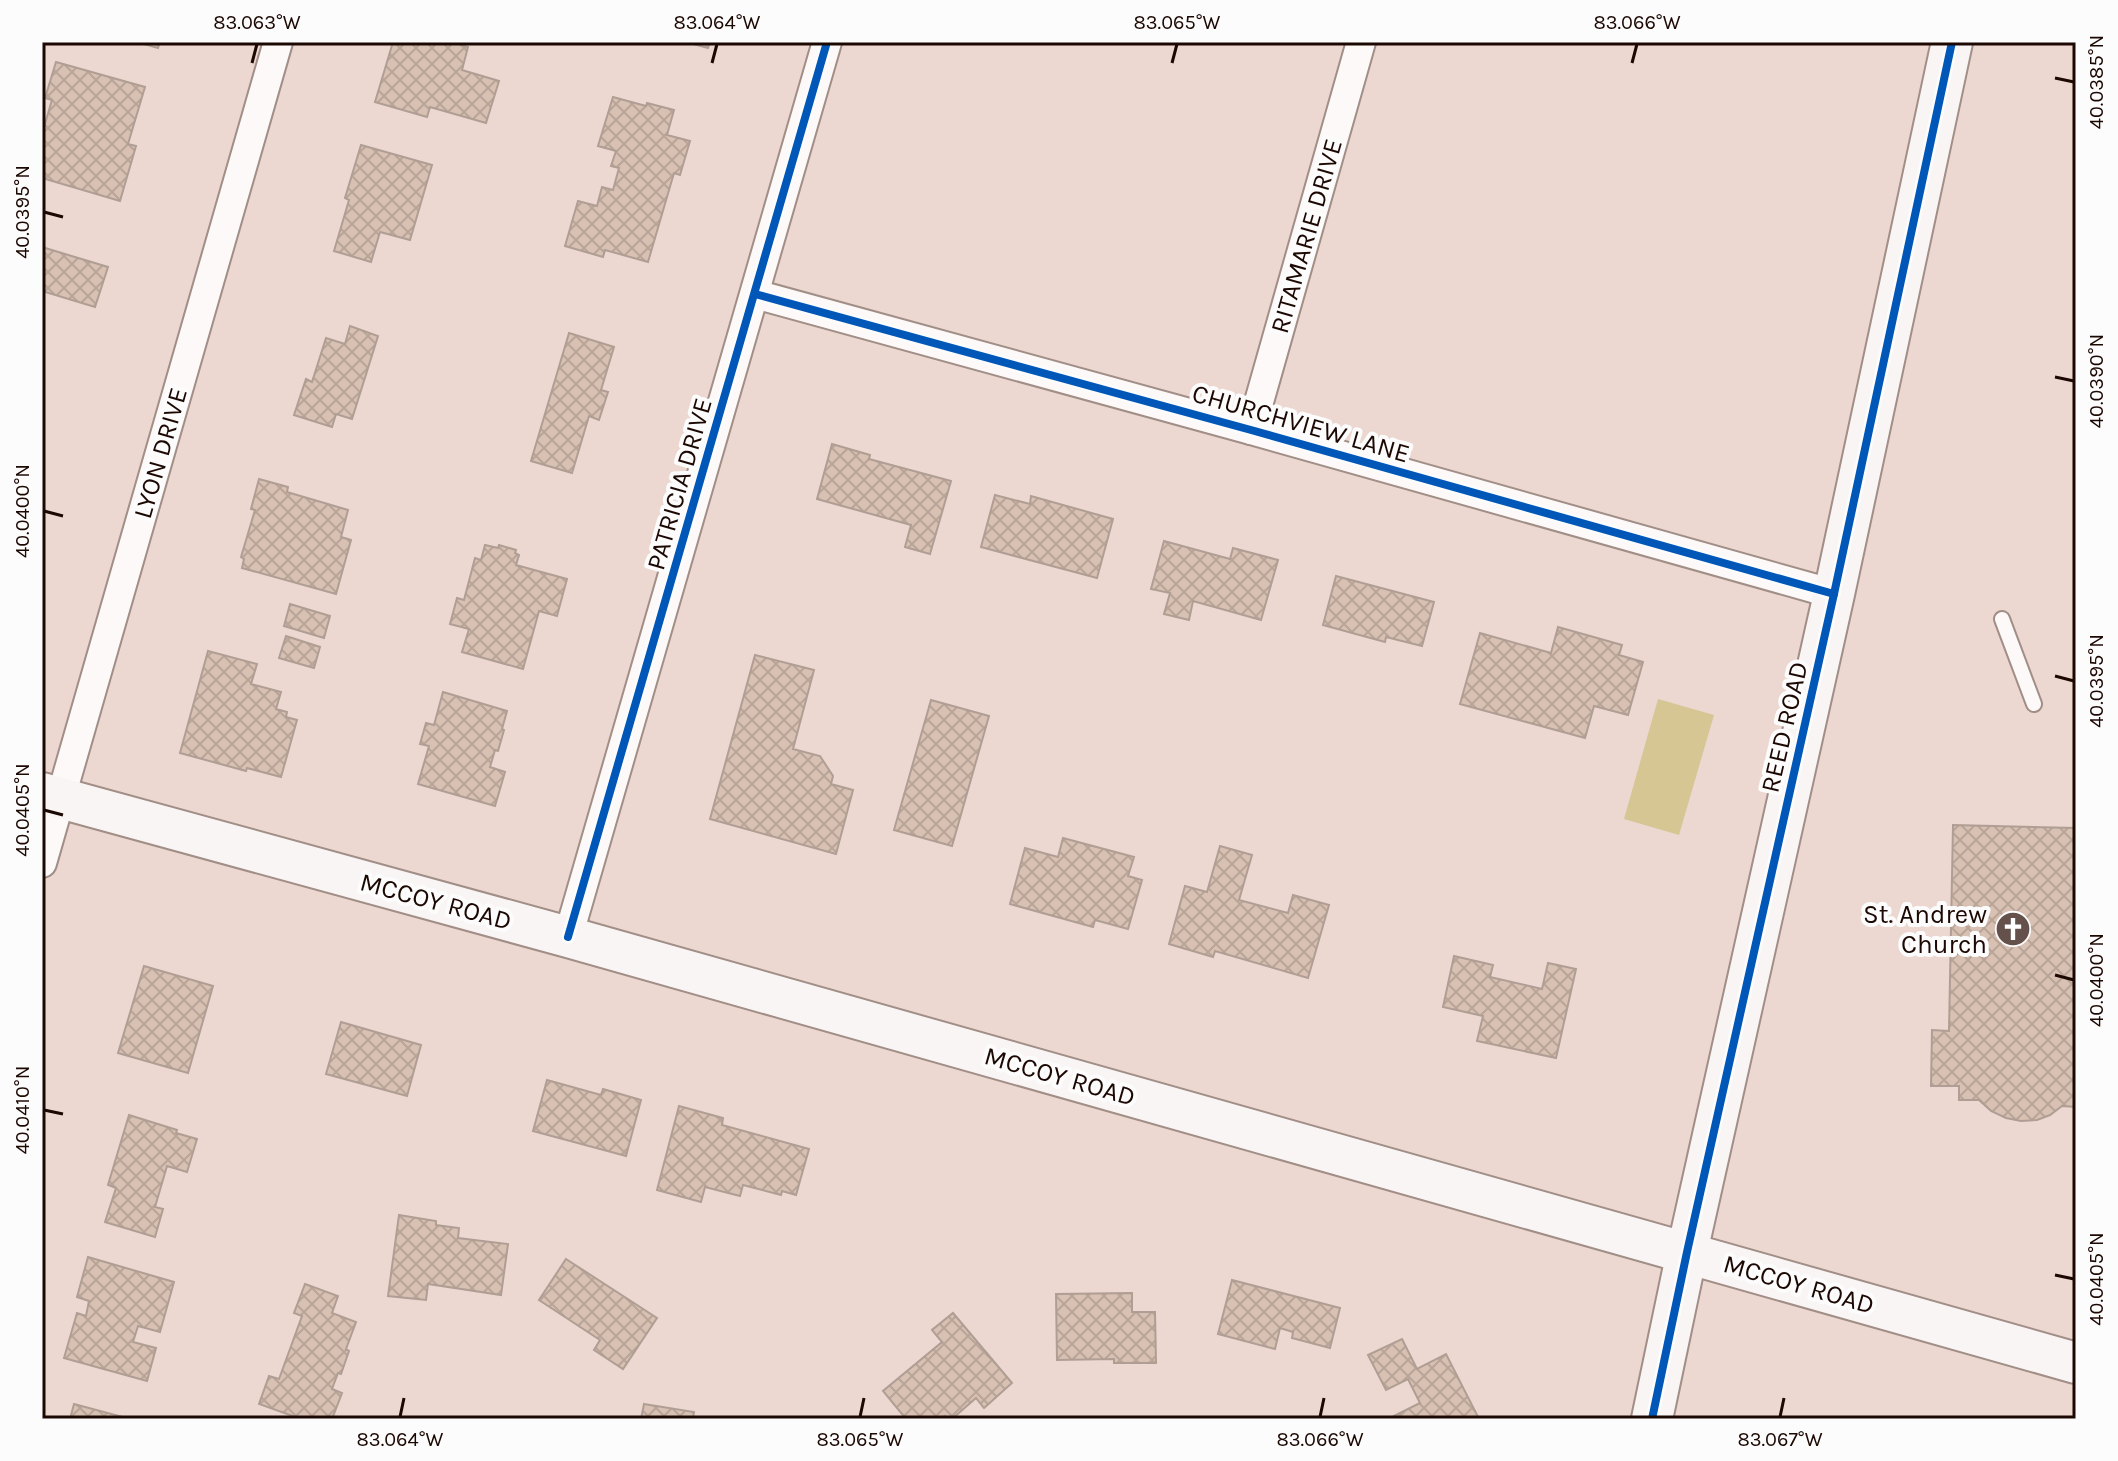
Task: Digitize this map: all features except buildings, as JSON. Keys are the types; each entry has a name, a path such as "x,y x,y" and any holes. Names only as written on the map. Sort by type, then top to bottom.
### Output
{"main road":[{"name":"REED ROAD","path":"1652,1419 1952,42"},
{"name":"MCCOY ROAD","path":"52,796 568,937 2076,1363"}],"street":[{"name":"LYON DRIVE","path":"42,863 52,796 278,42"},
{"name":"PATRICIA DRIVE","path":"568,937 827,42"},
{"name":"RITAMARIE DRIVE","path":"1251,430 1361,42"},
{"name":"CHURCHVIEW LANE","path":"755,294 1834,594"}],"lane":[{"path":"2002,619 2034,704"}],"shaded area":[{"path":"1658,699 1714,715 1679,835 1624,819"}],"cycle path":[{"path":"568,937 827,42"},
{"path":"1652,1419 1952,42"},
{"path":"755,294 1834,594"}],"place":[{"name":"St. Andrew Church","path":"2013,929"}]}
